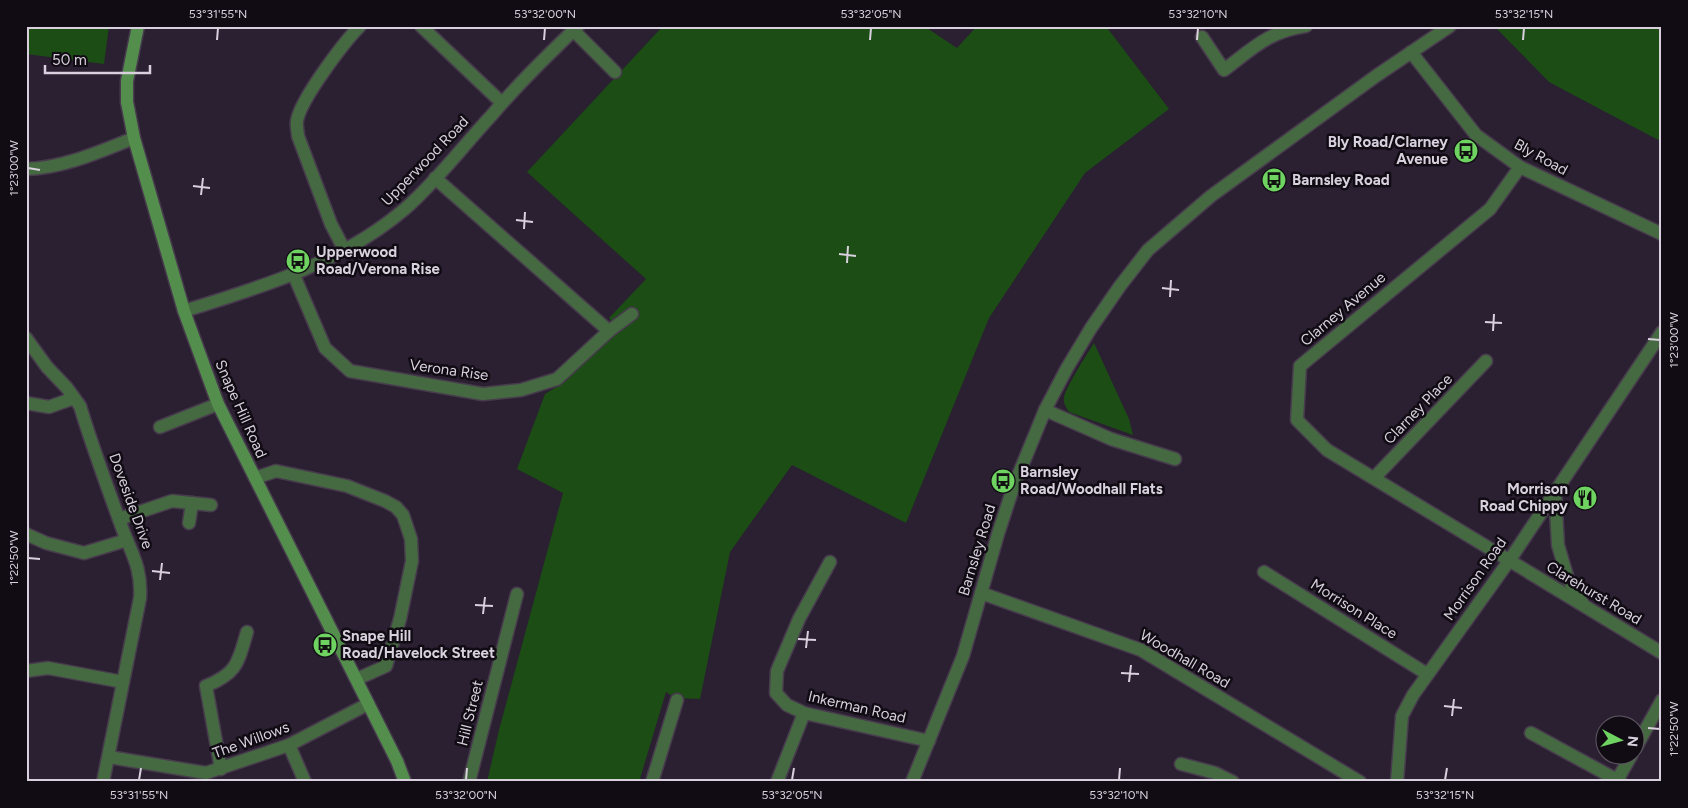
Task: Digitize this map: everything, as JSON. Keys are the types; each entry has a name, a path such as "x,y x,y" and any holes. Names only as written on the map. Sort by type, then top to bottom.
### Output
{"main road":[{"name":"Snape Hill Road","path":"138,26 127,81 127,102 134,138 184,311 218,404 357,679 397,761 405,782"}],"street":[{"path":"344,251 331,224 298,136 297,121 306,98 349,37 360,26"},
{"path":"421,26 502,103"},
{"path":"1202,37 1224,70 1269,37 1283,31 1306,26"},
{"name":"Barnsley Road","path":"912,782 963,656 980,593 1013,488 1045,410 1091,328 1148,250 1211,196 1368,82 1450,26"},
{"path":"576,29 615,72"},
{"name":"Upperwood Road","path":"184,311 262,287 344,251 407,208 502,103 576,29"},
{"name":"Bly Road","path":"1411,52 1476,135 1520,167 1662,234"},
{"path":"26,169 43,169 58,166 134,138"},
{"name":"Clarney Avenue","path":"1509,561 1327,450 1297,420 1300,366 1490,209 1520,167"},
{"path":"435,178 609,331"},
{"name":"Verona Rise","path":"293,273 325,348 350,370 483,394 521,390 558,379 609,331 632,314"},
{"name":"Morrison Road","path":"1397,782 1402,716 1412,695 1509,561 1662,332"},
{"name":"Doveside Drive","path":"26,338 47,367 67,388 80,406 119,519 139,568 142,582 103,782"},
{"name":"Clarney Place","path":"1374,478 1486,361"},
{"path":"26,403 49,407 74,398"},
{"path":"160,427 218,404"},
{"path":"1045,410 1111,439 1175,459"},
{"path":"255,478 276,471 347,486 396,507 404,516 411,539 412,561 400,619 386,666 357,679"},
{"path":"1555,492 1558,545 1568,579 1583,606"},
{"path":"119,519 172,502 211,505"},
{"path":"189,523 192,503"},
{"path":"26,534 46,543 84,553 127,540"},
{"name":"Clarehurst Road","path":"1509,561 1662,653"},
{"name":"Inkerman Road","path":"830,562 799,619 777,671 776,694 787,705 804,713 929,741"},
{"name":"Morrison Place","path":"1264,572 1427,674"},
{"name":"Woodhall Road","path":"980,593 1141,650 1360,782"},
{"name":"Hill Street","path":"469,782 517,594"},
{"path":"222,769 206,686 225,677 233,670 239,659 247,632"},
{"path":"26,670 48,668 123,682"},
{"path":"652,782 677,700"},
{"path":"1646,730 1662,700"},
{"name":"The Willows","path":"109,757 206,774 289,745 368,704"},
{"path":"777,782 804,713"},
{"path":"1531,733 1618,781 1626,766"},
{"path":"289,745 305,782"},
{"path":"1181,764 1215,772 1233,782"}],"green space":[{"path":"26,26 109,26 104,64 26,54"},
{"path":"663,26 924,26 957,48 977,26 1110,26 1108,29 1169,109 1085,173 989,318 906,523 792,465 730,552 700,699 675,698 666,692 639,782 487,782 499,730 563,493 517,469 545,394 566,381 616,326 609,318 646,279 527,172"},
{"path":"1494,26 1662,26 1662,142 1549,82"},
{"path":"1094,343 1129,419 1133,435 1069,412 1065,405 1064,397 1069,386"}],"place":[{"name":"Bly Road/Clarney Avenue","path":"1466,151"},
{"name":"Barnsley Road","path":"1274,180"},
{"name":"Upperwood Road/Verona Rise","path":"298,261"},
{"name":"Barnsley Road/Woodhall Flats","path":"1003,481"},
{"name":"Morrison Road Chippy","path":"1585,498"},
{"name":"Snape Hill Road/Havelock Street","path":"325,645"}]}
